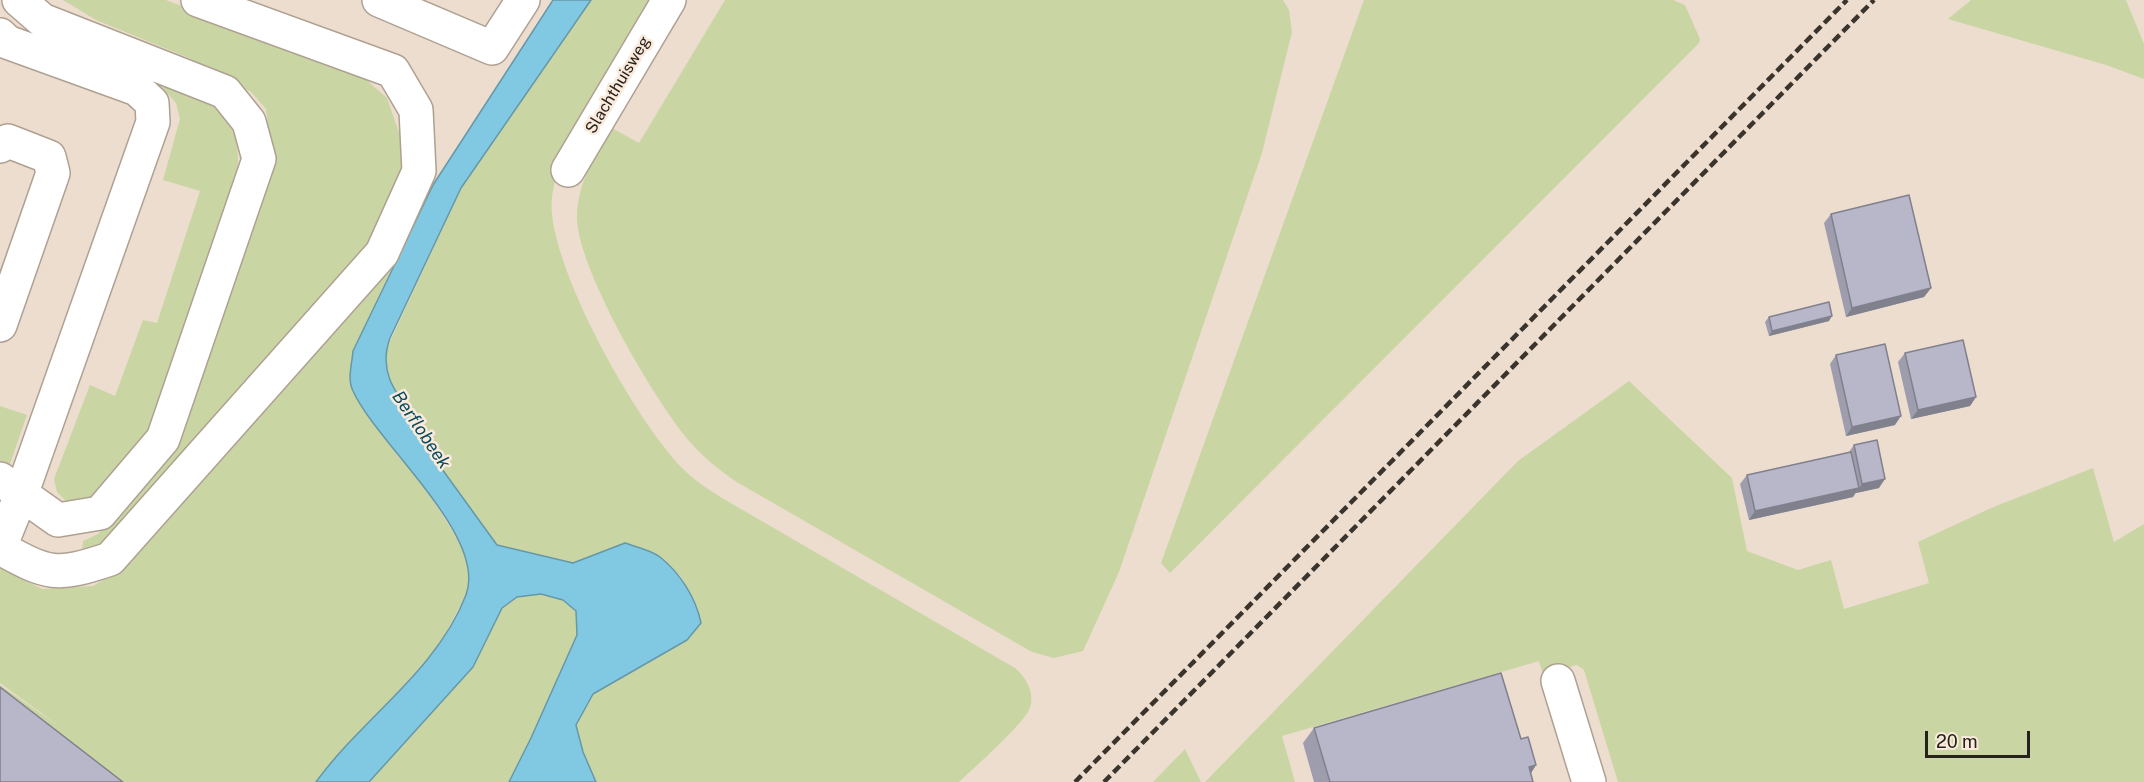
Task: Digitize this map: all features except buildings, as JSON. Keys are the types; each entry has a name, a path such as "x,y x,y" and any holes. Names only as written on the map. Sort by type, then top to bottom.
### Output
{"street":[{"path":"10,487 58,520 100,513 163,439 259,159 249,122 225,92 42,20 19,0"},
{"path":"0,35 8,42 137,89 152,103 153,122 10,487 0,547 40,570 74,571 110,560 382,254 419,171 416,110 393,70 198,0"},
{"path":"379,0 492,48 523,0"},
{"name":"Slachthuisweg","path":"568,170 669,0"},
{"path":"0,146 8,141 49,157 53,173 0,325"},
{"path":"1558,681 1589,782"}],"green space":[{"path":"63,0 166,0 362,76 387,98 404,147 401,187 376,242 105,548 82,551 83,541 98,534 157,467 272,156 266,109 251,92 189,58 96,20"},
{"path":"591,0 656,0 561,162 552,194 552,215 558,244 584,312 622,384 643,417 663,445 691,476 722,498 1015,668 1023,677 1031,693 1031,704 1025,717 959,782 596,782 583,752 576,725 593,694 687,640 698,611 681,577 658,556 573,563 497,545 434,458 421,428 393,388 387,363 387,348 461,188"},
{"path":"725,0 1283,0 1289,10 1292,32 1262,153 1119,572 1083,651 1054,658 1032,652 735,481 700,453 675,423 620,332 602,298 580,237 577,214 584,179 612,128 639,143"},
{"path":"1364,0 1673,0 1685,5 1700,39 1699,43 1170,573 1161,563"},
{"path":"1971,0 2126,0 2144,44 2144,79 2106,65 1948,19"},
{"path":"163,75 213,103 230,124 235,136 238,161 233,200 142,447 95,499 67,502 57,492 54,479 90,385 115,396 143,320 157,323 200,191 163,180 180,119 176,103 160,85"},
{"path":"394,263 353,351 397,455 418,477 466,552 471,575 466,595 438,647 316,782 107,782 0,699 0,685 66,731 0,683 0,568 42,589 93,586 116,572"},
{"path":"1629,381 1732,478 1747,551 1798,570 1831,560 1844,609 1929,583 1918,542 1991,508 2093,468 2114,542 2144,524 2144,782 1618,782 1584,670 1577,665 1543,674 1539,661 1282,736 1295,782 1205,782 1518,461"},
{"path":"0,406 27,415 10,464 0,465"},
{"path":"541,594 563,600 576,611 577,635 509,782 369,782 473,667 502,608 517,597"},
{"path":"1185,749 1201,782 1153,782"}],"water":[{"name":"Berflobeek","path":"553,0 591,0 461,188 390,338 386,354 387,368 396,392 421,427 434,458 497,545 573,563 625,543 648,551 660,557 680,578 691,595 701,623 687,640 593,694 576,725 583,752 596,782 509,782 577,635 576,611 563,600 541,594 517,597 502,608 473,667 369,782 316,782 335,758 437,648 466,595 468,571 461,546 446,518 366,413 353,391 350,376 353,351 433,185"}],"railway":[{"path":"1075,782 1847,0"},
{"path":"1104,782 1874,0"}]}
